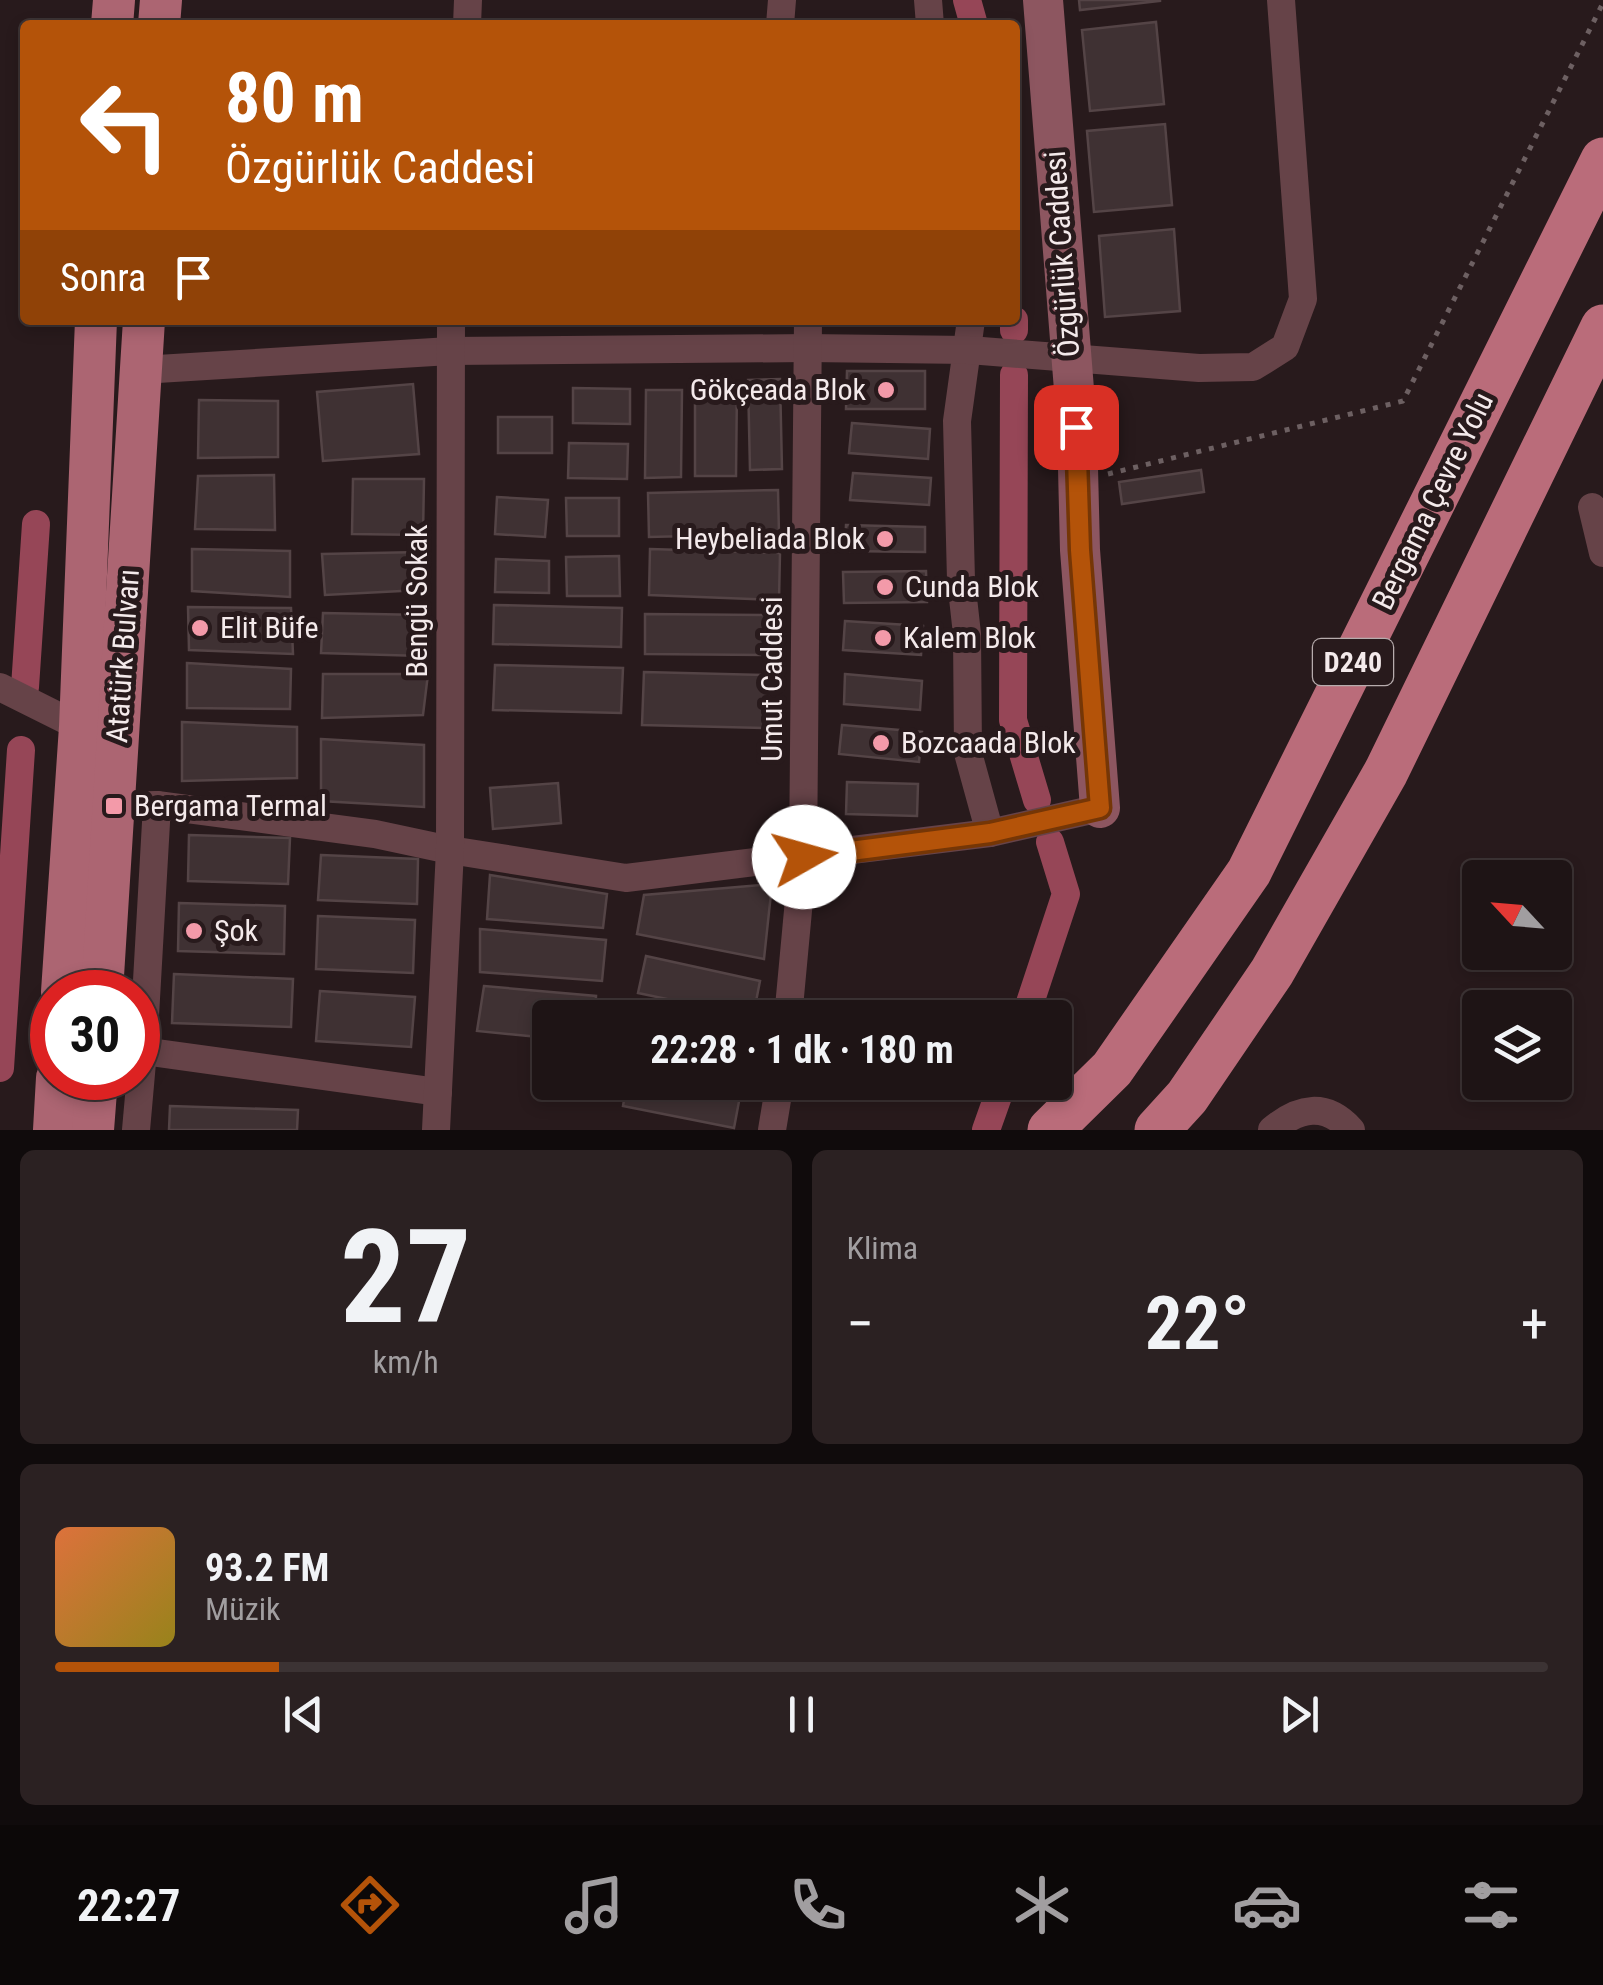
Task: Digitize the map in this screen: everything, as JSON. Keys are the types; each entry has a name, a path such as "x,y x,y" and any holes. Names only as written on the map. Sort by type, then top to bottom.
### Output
{"highway":[{"name":"Bergama Çevre Yolu","path":"1050,1130 1112,1068 1249,872 1603,160"},
{"name":"D240","path":"1156,1130 1187,1097 1272,972 1386,772 1603,327"}],"main road":[{"name":"Özgürlük Caddesi","path":"1043,0 1100,808"},
{"name":"Atatürk Bulvarı","path":"63,970 80,727 96,325"},
{"name":"Atatürk Bulvarı","path":"103,970 144,325"},
{"path":"54,1130 56,1100"},
{"path":"93,1130 95,1100"}],"street":[{"path":"141,370 808,334 1200,368 1253,367 1285,347 1303,299 1282,0"},
{"name":"Bengü Sokak","path":"436,1130 450,850 451,325"},
{"path":"970,325 957,421 961,580 967,634 968,753 990,833"},
{"name":"Umut Caddesi","path":"789,1000 804,857 808,334"},
{"path":"1592,507 1603,554"},
{"path":"0,687 80,727"},
{"path":"114,806 157,805 376,834 626,878 990,833 1100,808"},
{"path":"146,970 157,805"},
{"path":"160,1054 438,1092"},
{"path":"136,1130 138,1100"},
{"path":"772,1130 777,1100"},
{"path":"1272,1130 1297,1112 1322,1109 1343,1120 1352,1130"}],"path":[{"path":"1076,482 1403,401 1603,3"}],"building":[{"path":"1079,0 1160,0 1160,1 1080,10"},
{"path":"1156,22 1164,104 1090,111 1082,30"},
{"path":"1165,124 1172,205 1094,212 1087,131"},
{"path":"1174,229 1180,311 1105,317 1099,236"},
{"name":"Gökçeada Blok","path":"847,371 925,371 925,409 846,409"},
{"path":"780,379 782,469 750,470 748,380"},
{"path":"413,384 419,454 323,461 317,392"},
{"path":"695,385 737,386 736,476 695,476"},
{"path":"573,388 630,389 630,424 573,423"},
{"path":"646,390 682,390 681,477 645,478"},
{"path":"199,400 278,401 278,457 198,458"},
{"path":"498,417 552,417 552,453 498,453"},
{"path":"852,423 930,429 928,459 849,453"},
{"path":"569,443 628,444 627,479 568,478"},
{"path":"1201,470 1204,492 1122,504 1119,482"},
{"path":"853,473 931,478 929,505 850,500"},
{"path":"274,475 275,530 195,529 198,476"},
{"path":"353,479 424,479 423,535 352,534"},
{"path":"778,490 779,534 649,537 648,493"},
{"path":"497,497 548,500 545,537 495,534"},
{"path":"566,498 619,498 619,536 567,536"},
{"name":"Heybeliada Blok","path":"846,525 925,527 925,552 845,551"},
{"path":"192,549 290,551 290,597 192,591"},
{"path":"650,549 780,553 779,600 649,595"},
{"path":"421,552 420,590 325,595 322,554"},
{"path":"619,556 620,596 567,596 566,557"},
{"path":"496,559 549,561 549,593 495,592"},
{"name":"Cunda Blok","path":"926,571 927,602 844,603 843,572"},
{"path":"494,605 622,608 621,647 493,644"},
{"path":"188,607 291,608 293,654 189,650"},
{"path":"323,613 422,615 421,656 321,653"},
{"path":"645,614 776,615 776,655 645,654"},
{"name":"Kalem Blok","path":"845,621 923,626 921,655 843,650"},
{"path":"187,663 291,669 290,709 187,708"},
{"path":"495,665 623,668 621,713 493,710"},
{"path":"644,672 769,675 767,728 642,725"},
{"path":"323,674 428,674 423,715 322,718"},
{"path":"845,674 922,681 920,710 844,704"},
{"path":"182,722 297,727 297,778 182,781"},
{"name":"Bozcaada Blok","path":"842,725 922,732 919,762 839,754"},
{"path":"321,739 424,745 424,807 321,801"},
{"path":"847,782 918,784 917,816 846,814"},
{"path":"558,783 561,823 493,829 490,788"},
{"path":"189,835 290,838 288,884 188,881"},
{"path":"321,855 418,859 417,904 318,900"},
{"path":"490,875 607,894 603,928 487,919"},
{"path":"772,884 764,959 637,934 644,895"},
{"path":"179,903 285,906 284,954 178,951"},
{"path":"318,916 415,920 413,973 316,969"},
{"path":"480,929 606,940 602,981 480,972"},
{"path":"646,956 760,981 756,1000 672,1000 638,993"},
{"path":"174,974 293,979 291,1027 172,1023"},
{"path":"484,986 596,996 596,1000 532,1000 532,1036 477,1031"},
{"path":"320,991 415,997 411,1047 316,1041"},
{"path":"624,1100 739,1100 734,1128 623,1106"},
{"path":"170,1106 298,1110 297,1130 169,1130"}],"waterway":[{"path":"967,0 973,20"},
{"path":"1014,325 1014,330"},
{"path":"1014,375 1013,720 1037,800"},
{"path":"25,687 36,524"},
{"path":"0,1068 21,750"},
{"path":"1031,1000 1066,894 1050,842"},
{"path":"986,1130 997,1100"}],"place":[{"name":"Gökçeada Blok","path":"886,390"},
{"name":"Heybeliada Blok","path":"885,539"},
{"name":"Cunda Blok","path":"885,587"},
{"name":"Elit Büfe","path":"200,628"},
{"name":"Kalem Blok","path":"883,638"},
{"name":"Bozcaada Blok","path":"881,743"},
{"name":"Bergama Termal","path":"114,806"},
{"name":"Şok","path":"194,931"}],"route":[{"path":"804,857 990,833 1100,808 1080,550 1076,427"}]}
